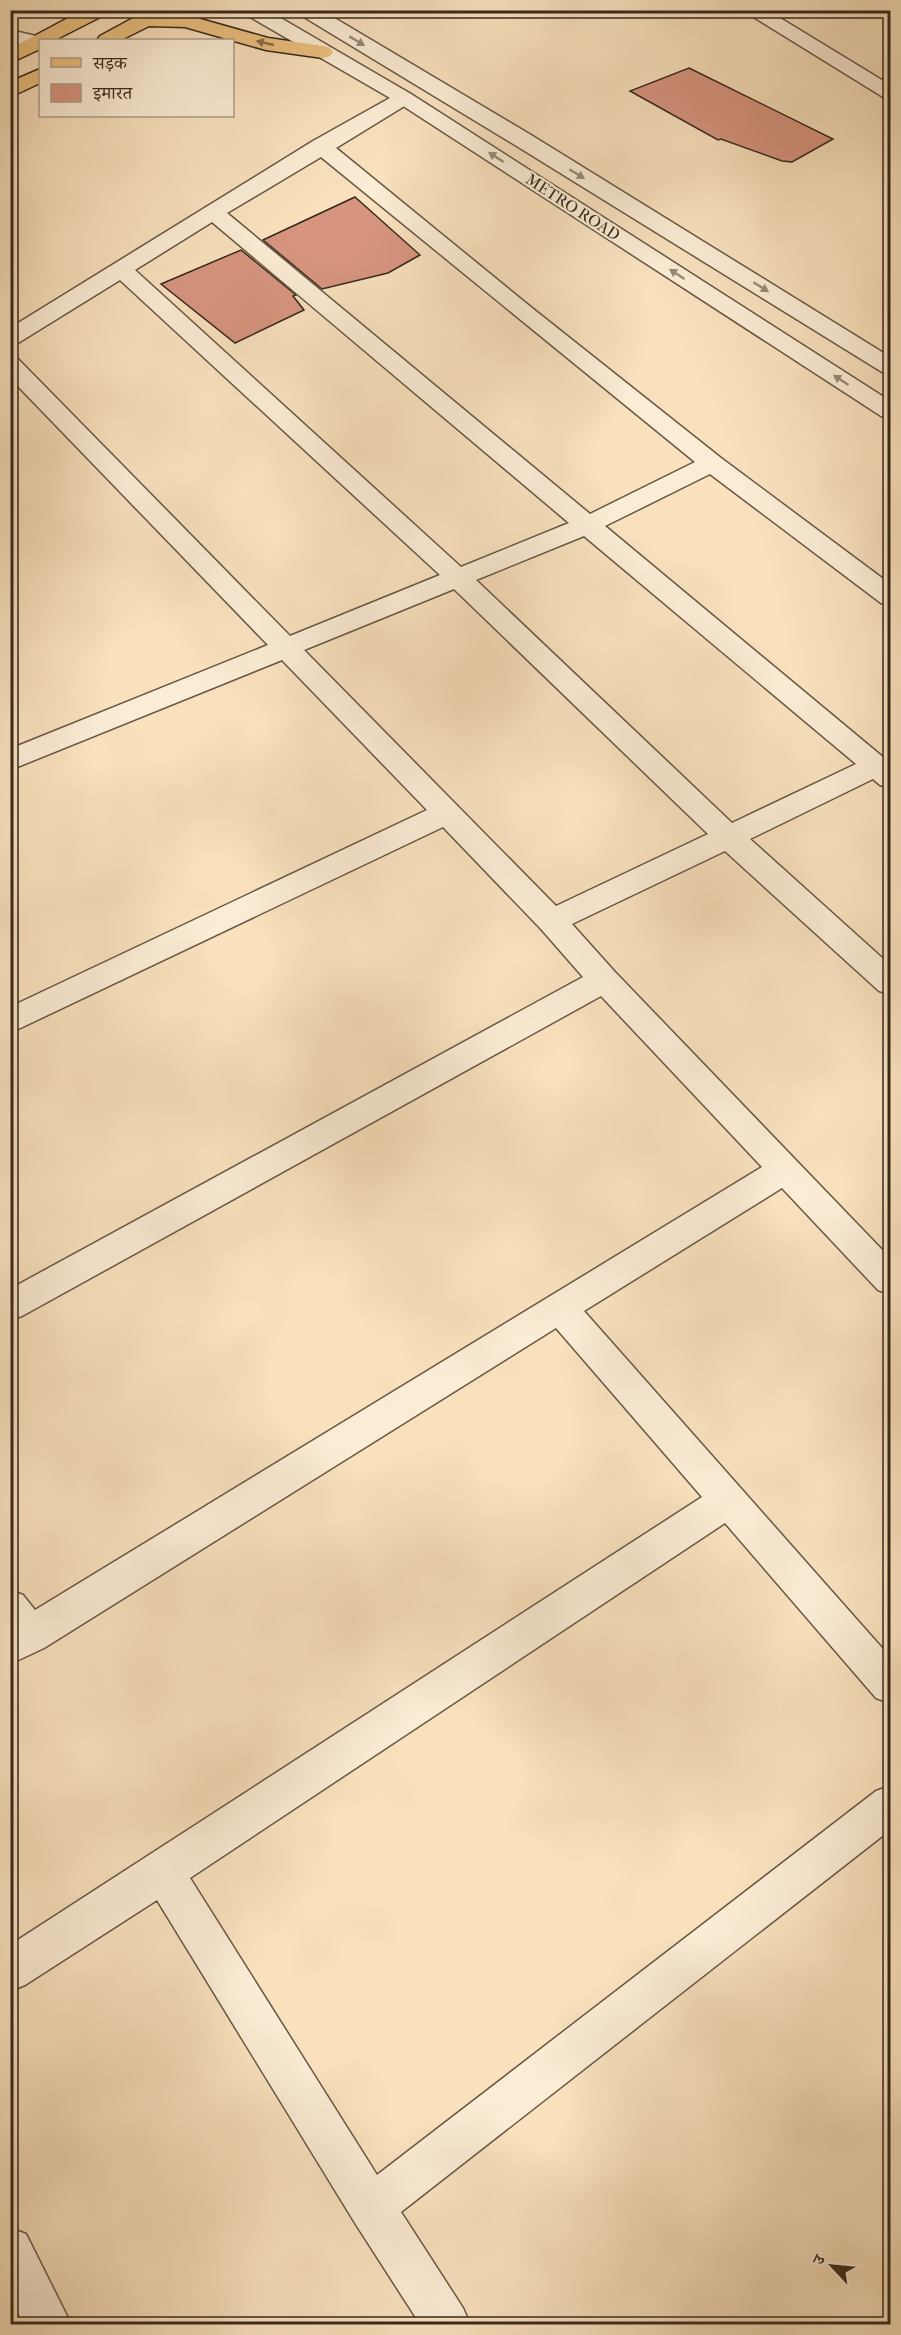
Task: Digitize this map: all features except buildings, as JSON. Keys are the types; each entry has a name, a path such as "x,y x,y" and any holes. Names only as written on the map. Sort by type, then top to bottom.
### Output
{"main road":[{"path":"44,39 99,10"},
{"path":"109,39 155,15 186,21 266,44 323,52"},
{"path":"10,57 39,42"},
{"path":"10,91 39,76"}],"street":[{"name":"METRO ROAD","path":"252,10 404,98 891,411"},
{"name":"METRO ROAD","path":"306,10 523,140 891,367"},
{"path":"752,10 891,93"},
{"path":"10,36 39,41"},
{"path":"10,338 321,146 404,98"},
{"path":"321,146 524,313 712,463 891,597"},
{"path":"213,212 884,772 729,837 552,921"},
{"path":"121,269 457,578 729,837 891,983"},
{"path":"10,364 445,814 552,921 604,980 891,1280"},
{"path":"10,760 587,525 712,463"},
{"path":"10,1021 445,814"},
{"path":"10,1306 604,980"},
{"path":"17,1629 560,1308 785,1170"},
{"path":"560,1308 891,1685"},
{"path":"10,1970 163,1872 728,1500"},
{"path":"371,2206 891,1805"},
{"path":"163,1872 447,2325"},
{"path":"10,2250 48,2325"}]}
